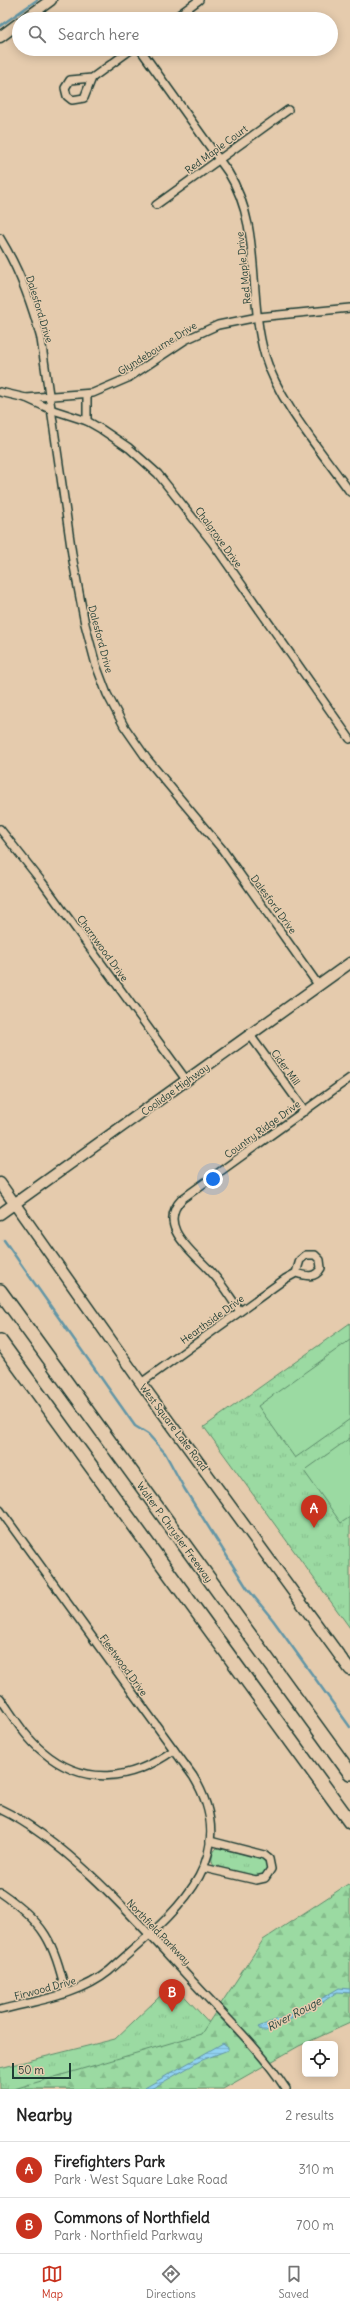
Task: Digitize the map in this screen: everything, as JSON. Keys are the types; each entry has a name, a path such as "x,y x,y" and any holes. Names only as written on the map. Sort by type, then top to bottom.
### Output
{"highway":[{"name":"Walter P. Chrysler Freeway","path":"0,1290 350,1774"},
{"path":"0,1341 350,1822"}],"main road":[{"path":"35,12 51,0"},
{"path":"0,37 12,28"},
{"name":"Coolidge Highway","path":"0,1214 350,964"},
{"name":"West Square Lake Road","path":"0,1183 141,1383 350,1670"}],"street":[{"path":"183,12 199,0"},
{"path":"92,78 122,56"},
{"name":"Red Maple Drive","path":"145,56 234,181 246,208 258,317 265,356 279,389 350,492"},
{"name":"Red Maple Court","path":"156,205 288,110"},
{"name":"Dalesford Drive","path":"0,238 17,268 34,316 43,350 50,409 85,624 96,665 107,694 143,753 222,849 319,986"},
{"name":"Glyndebourne Drive","path":"0,392 26,398 48,395 87,394 128,378 185,340 208,328 258,317 350,308"},
{"path":"87,394 87,421"},
{"name":"Chalgrove Drive","path":"26,398 50,409 87,421 129,448 158,474 176,494 350,739"},
{"name":"Charnwood Drive","path":"0,829 42,882 187,1081"},
{"name":"Cider Mill","path":"250,1035 305,1111"},
{"name":"Country Ridge Drive","path":"240,1311 214,1275 178,1235 172,1222 174,1210 182,1199 350,1078"},
{"name":"Hearthside Drive","path":"141,1383 240,1311 296,1273"},
{"name":"Fleetwood Drive","path":"0,1510 174,1750 203,1795 209,1816 210,1842 204,1868 190,1893 148,1934"},
{"path":"0,1698 41,1750 62,1765 76,1771 101,1776 124,1774 152,1765 174,1750"},
{"name":"Northfield Parkway","path":"0,1809 21,1819 80,1866 148,1934 259,2053 286,2089"},
{"path":"204,1868 256,1880 265,1878 271,1869 269,1859 264,1854 210,1842"},
{"path":"0,1892 30,1916 46,1935 55,1952 66,1993"},
{"name":"Firwood Drive","path":"0,2010 66,1993 89,1985 102,1976 148,1934"}],"green space":[{"path":"350,1323 350,1628 204,1427"},
{"path":"350,1340 350,1419 295,1458 258,1406"},
{"path":"350,1438 350,1517 341,1523 304,1471"},
{"path":"217,1848 262,1858 266,1863 267,1869 262,1875 256,1876 214,1866 212,1857"},
{"path":"348,1884 350,1887 350,2023 310,2041 302,2041 302,2045 223,2089 14,2089 201,2034 263,1940"},
{"path":"173,1984 245,2061 196,2089 0,2089 0,2068 115,2039"}],"water":[{"name":"River Rouge","path":"339,1988 350,1989 350,1993 337,1992 316,2007 266,2031 261,2031 258,2027 304,2009"},
{"path":"223,2043 228,2047 228,2050 200,2061 151,2089 143,2089"}],"waterway":[{"path":"20,12 37,0"},
{"path":"0,26 12,18"},
{"path":"4,1240 135,1426 148,1434 165,1453 184,1488 247,1588 273,1620 350,1727"}],"place":[{"name":"Firefighters Park","path":"314,1528"},
{"name":"Commons of Northfield","path":"172,2012"}]}
